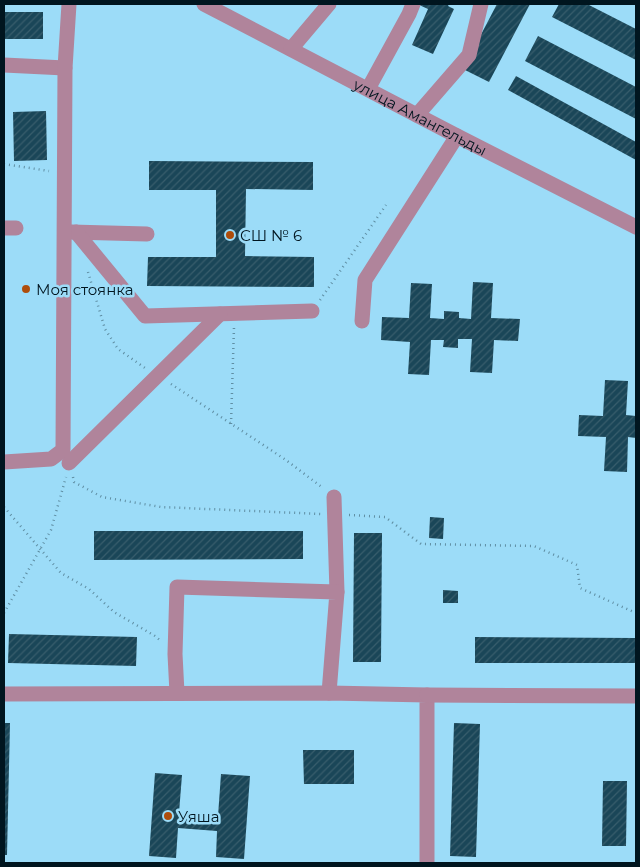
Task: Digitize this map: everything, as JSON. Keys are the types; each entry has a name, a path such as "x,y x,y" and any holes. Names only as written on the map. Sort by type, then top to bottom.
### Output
{"street":[{"path":"4,462 52,459 63,450 70,232 65,173 65,68 69,4"},
{"name":"улица Амангельды","path":"204,4 222,8 291,49 636,227"},
{"path":"291,49 329,4"},
{"path":"368,89 413,4"},
{"path":"417,115 469,55 481,4"},
{"path":"4,65 65,68"},
{"path":"362,321 365,280 457,136"},
{"path":"70,232 147,234"},
{"path":"70,232 145,316 312,311"},
{"path":"69,463 158,376 227,313"},
{"path":"330,693 337,592 334,497"},
{"path":"177,693 175,654 177,586 337,592"},
{"path":"4,694 330,693 636,696"},
{"path":"427,695 427,863"}],"path":[{"path":"4,164 65,173"},
{"path":"312,311 386,205"},
{"path":"86,267 105,329 118,349 286,460 334,497"},
{"path":"227,313 231,424"},
{"path":"69,463 74,482 102,497 161,507 385,517 421,544 534,546 577,565 580,588 636,613"},
{"path":"4,613 51,530 69,463"},
{"path":"4,508 61,572 89,589 114,612 155,636 175,654"}],"building":[{"path":"417,4 449,4 448,6 454,9 433,54 412,45 428,9"},
{"path":"497,4 530,4 489,82 463,69"},
{"path":"559,4 587,4 636,29 636,60 552,17"},
{"path":"4,12 43,12 43,39 4,39"},
{"path":"538,36 636,87 636,119 525,61"},
{"path":"516,76 636,142 636,160 508,90"},
{"path":"46,111 47,160 14,161 13,112"},
{"path":"149,161 313,162 313,190 246,189 245,256 314,257 314,287 147,286 148,257 216,257 216,190 149,190"},
{"path":"473,282 493,283 491,318 520,319 518,341 494,340 492,373 470,372 472,339 458,339 458,348 443,347 444,340 431,340 429,375 408,374 410,342 381,340 382,317 409,318 411,283 432,284 430,318 444,319 444,311 459,312 459,318 471,319"},
{"path":"605,380 628,381 626,415 636,416 636,438 628,437 627,472 604,471 606,437 578,436 579,415 603,416"},
{"path":"430,517 444,518 443,539 429,538"},
{"path":"94,531 303,531 303,559 94,560"},
{"path":"354,533 382,533 381,662 353,662"},
{"path":"443,590 458,591 458,603 443,603"},
{"path":"9,634 137,637 136,666 8,663"},
{"path":"475,637 636,638 636,663 475,663"},
{"path":"4,723 10,723 7,855 4,855"},
{"path":"454,723 480,724 476,857 450,856"},
{"path":"303,750 354,750 354,784 304,784"},
{"path":"155,773 182,775 179,813 218,816 221,774 250,776 244,859 216,857 217,831 178,828 176,858 149,856"},
{"path":"603,781 627,781 626,846 602,846"}],"place":[{"name":"СШ № 6","path":"230,235"},
{"name":"Моя стоянка","path":"26,289"},
{"name":"Уяша","path":"168,816"}]}
